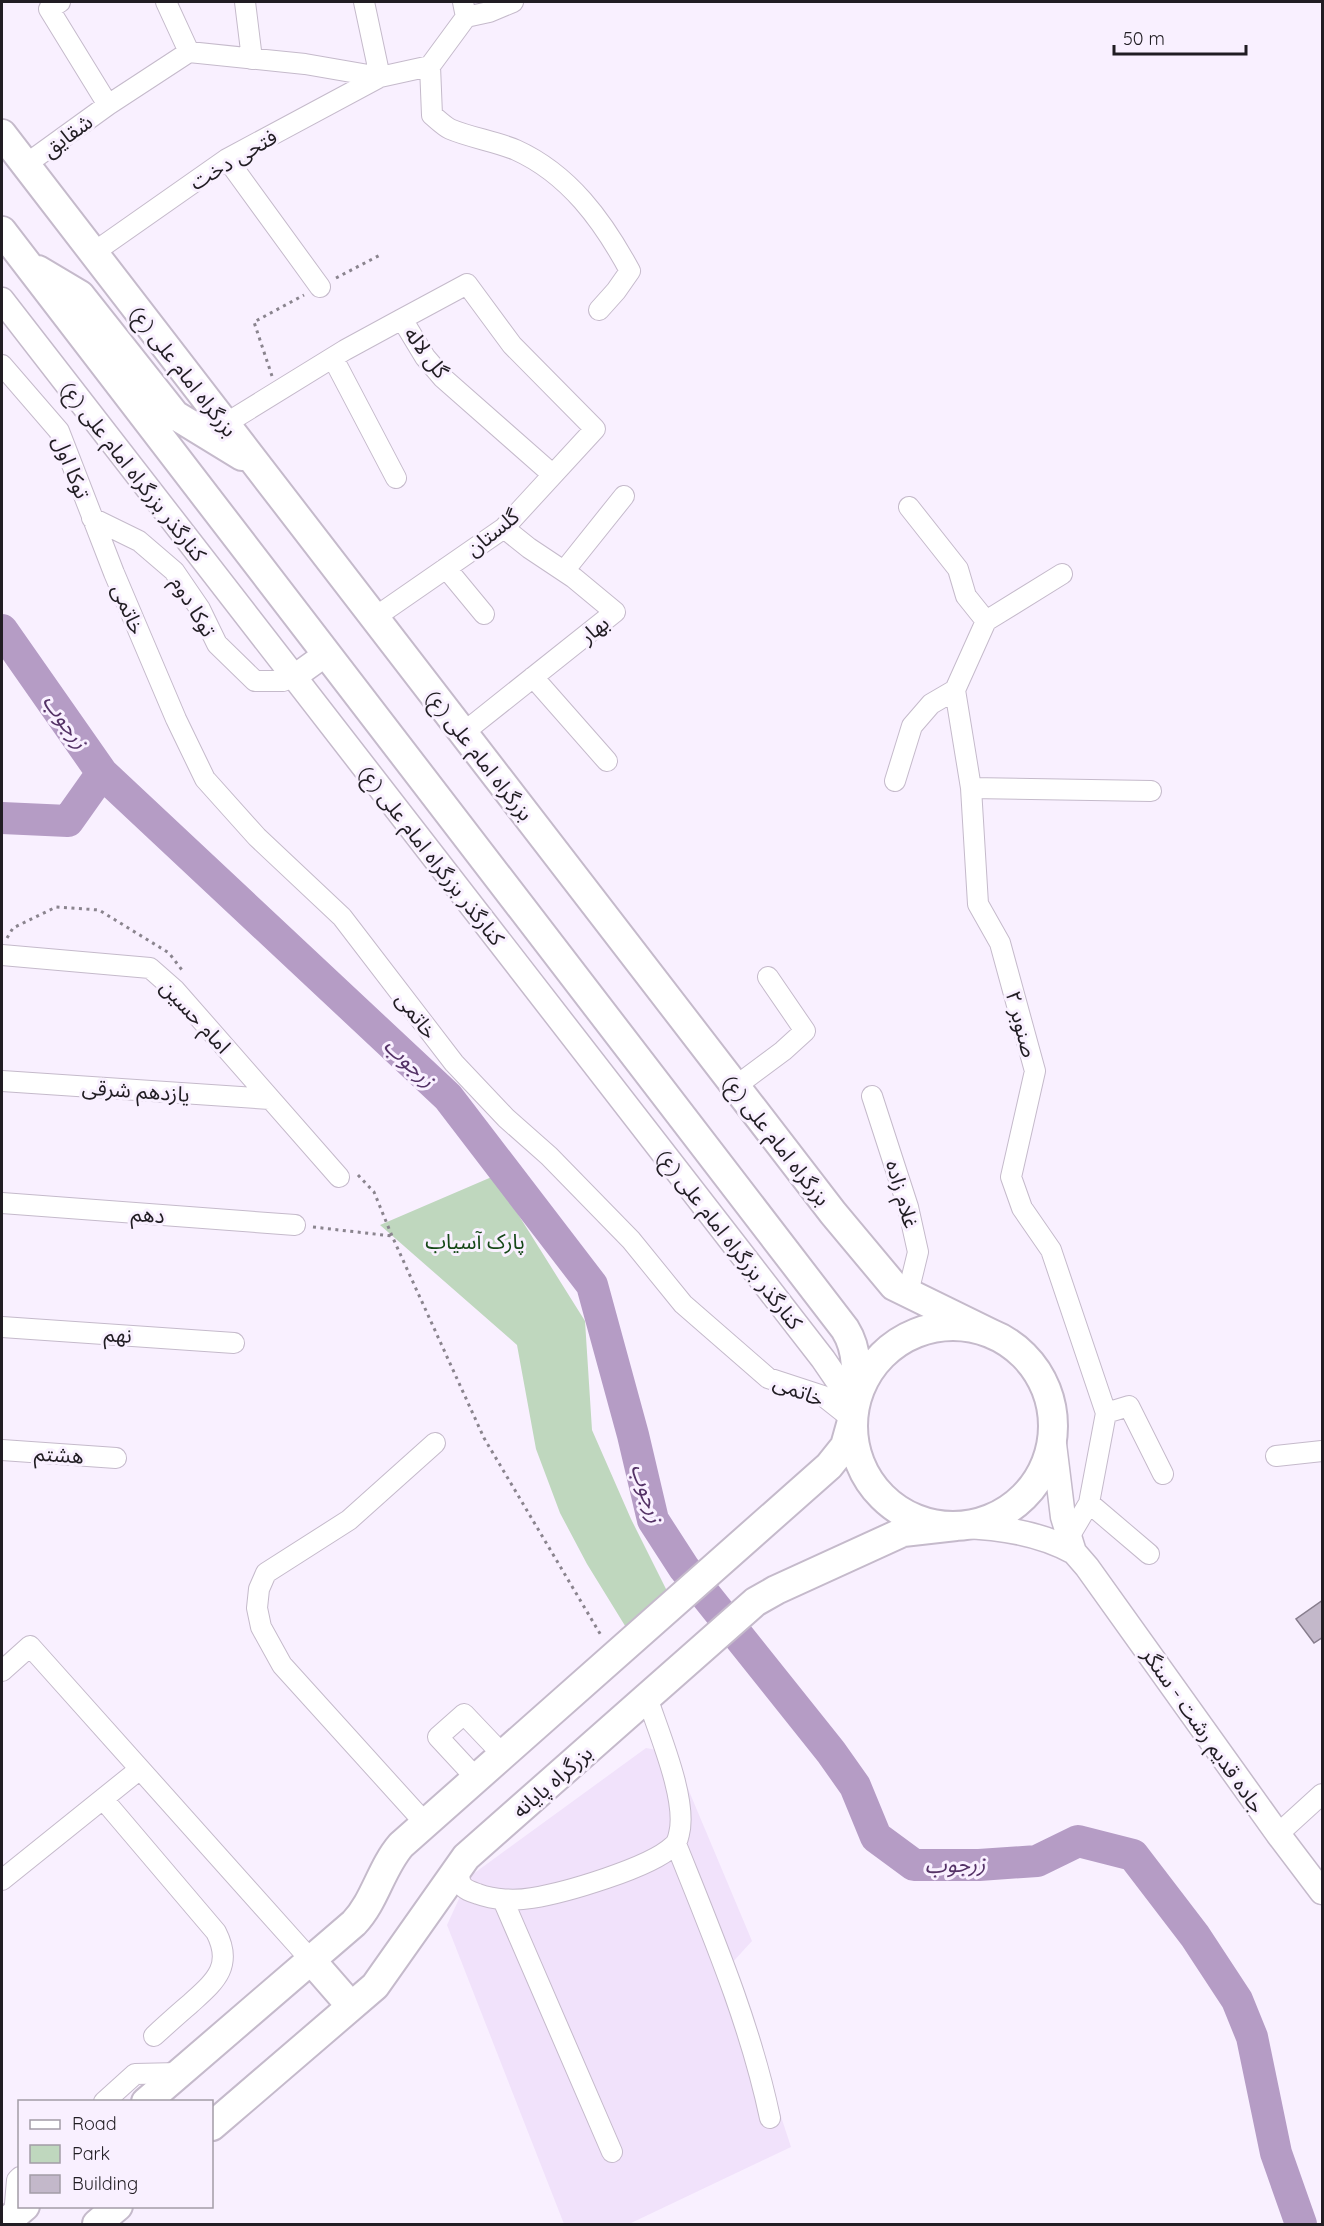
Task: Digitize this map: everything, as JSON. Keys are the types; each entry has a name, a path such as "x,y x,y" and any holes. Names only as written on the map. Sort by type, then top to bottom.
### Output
{"highway":[{"name":"بزرگراه امام علی (ع)","path":"2,134 833,1213 884,1275 894,1286 994,1335"},
{"path":"2,231 26,264 124,370 175,415 256,465"},
{"path":"124,370 162,342"},
{"path":"124,370 326,654 844,1329 853,1345 856,1365 852,1419 853,1440 858,1459 868,1480 879,1495 897,1510 914,1519 937,1525 958,1526 993,1518 1006,1511 1024,1496 1043,1469 1053,1436 1052,1408 1040,1376 1018,1350 994,1335 967,1327 943,1326 919,1332 897,1342 879,1358 865,1376 856,1398 852,1419 846,1446 830,1467 425,1823 396,1851 358,1919 148,2100"},
{"name":"بزرگراه پایانه","path":"213,2125 375,1986 470,1853 755,1602 776,1590 903,1532 958,1526"},
{"path":"318,1952 351,2006"},
{"path":"97,2224 116,2208"}],"main road":[{"name":"کنارگذر بزرگراه امام علی (ع)","path":"2,300 823,1359 838,1381 852,1419"},
{"path":"294,677 326,654"},
{"path":"1053,1436 1060,1498 1077,1552"},
{"path":"958,1526 984,1527 1024,1534 1077,1552"},
{"name":"جاده قدیم رشت - سنگر","path":"1077,1552 1278,1834 1323,1892"}],"street":[{"path":"60,2 49,9 108,105"},
{"path":"166,2 189,52 305,64 380,77 430,66"},
{"path":"245,2 252,59"},
{"path":"364,2 380,77"},
{"path":"513,2 489,12 465,9 430,66 432,115 449,128 518,151 548,169 574,190 592,210 612,238 630,271 599,310"},
{"name":"شقایق","path":"25,165 108,105 189,52"},
{"name":"فتحی دخت","path":"93,253 227,159 380,77"},
{"path":"227,159 320,287"},
{"name":"گلستان","path":"374,618 504,528 595,429 512,345 467,284 402,319"},
{"name":"گل لاله","path":"225,424 402,319 425,357 443,378 552,474"},
{"path":"333,358 396,478"},
{"name":"توکا اول","path":"2,364 59,431 92,518"},
{"path":"564,572 624,496"},
{"path":"909,507 958,569 966,596 986,621"},
{"name":"توکا دوم","path":"92,518 139,542 174,571 200,609 217,644 255,681 283,681 294,677"},
{"name":"خاتمی","path":"92,518 176,719 205,779 257,837 342,916 454,1063 506,1118 549,1156 631,1240 683,1304 768,1378 823,1396 852,1419"},
{"name":"بهار","path":"463,733 615,612 574,578 504,528"},
{"path":"446,568 484,614"},
{"path":"895,781 912,726 931,704 955,690 986,621 1062,574"},
{"path":"533,677 607,761"},
{"name":"صنوبر ۲","path":"955,690 971,788 978,904 1000,943 1035,1071 1011,1177 1022,1208 1051,1250 1106,1413 1077,1552"},
{"path":"971,788 1151,791"},
{"name":"امام حسین","path":"3,949 150,968 175,990 270,1099 345,1172"},
{"path":"736,1086 783,1051 805,1031 768,977"},
{"name":"یازدهم شرقی","path":"2,1081 270,1099"},
{"name":"غلام زاده","path":"872,1095 904,1196 918,1252 908,1293"},
{"name":"دهم","path":"2,1203 296,1225"},
{"name":"نهم","path":"2,1327 234,1343"},
{"path":"1106,1413 1129,1406 1163,1474"},
{"path":"425,1823 282,1665 261,1627 257,1608 259,1589 266,1573 349,1520 435,1443"},
{"name":"هشتم","path":"2,1450 116,1458"},
{"path":"1276,1456 1323,1451"},
{"path":"1089,1503 1149,1554"},
{"path":"2,1671 30,1646 140,1769 318,1952"},
{"path":"647,1697 681,1811 680,1831 676,1845 736,1999 759,2069 770,2118"},
{"path":"476,1778 438,1737 464,1714 503,1755"},
{"path":"2,1880 140,1769"},
{"path":"1278,1834 1323,1794"},
{"path":"103,1799 216,1932 222,1948 222,1965 214,1982 154,2036"},
{"path":"458,1868 462,1886 469,1891 503,1900 530,1899 589,1884 632,1868 663,1854 676,1845"},
{"path":"503,1900 612,2152"},
{"path":"106,2100 135,2074 178,2073"},
{"path":"14,2216 18,2179"}],"path":[{"path":"277,392 254,322 382,254"},
{"path":"3,949 13,928 56,906 99,910 169,953 183,971"},
{"path":"345,1172 374,1192 483,1438 614,1657"},
{"path":"296,1225 392,1236"}],"shaded area":[{"path":"646,1748 673,1753 752,1941 731,1964 791,2147 629,2224 564,2224 447,1925 469,1877"}],"green space":[{"name":"پارک آسیاب","path":"494,1176 585,1321 592,1430 631,1519 674,1605 627,1629 587,1564 560,1513 536,1449 517,1345 380,1225"}],"building":[{"path":"1323,1600 1323,1637 1314,1643 1296,1619"}],"waterway":[{"name":"زرجوب","path":"2,630 102,773 448,1097 592,1285 633,1435 653,1520 684,1568 831,1752 855,1786 876,1837 914,1865 979,1865 1037,1861 1078,1841 1133,1855 1195,1936 1237,2000 1252,2037 1276,2153 1301,2224"},
{"path":"2,818 68,821 102,773"}]}
